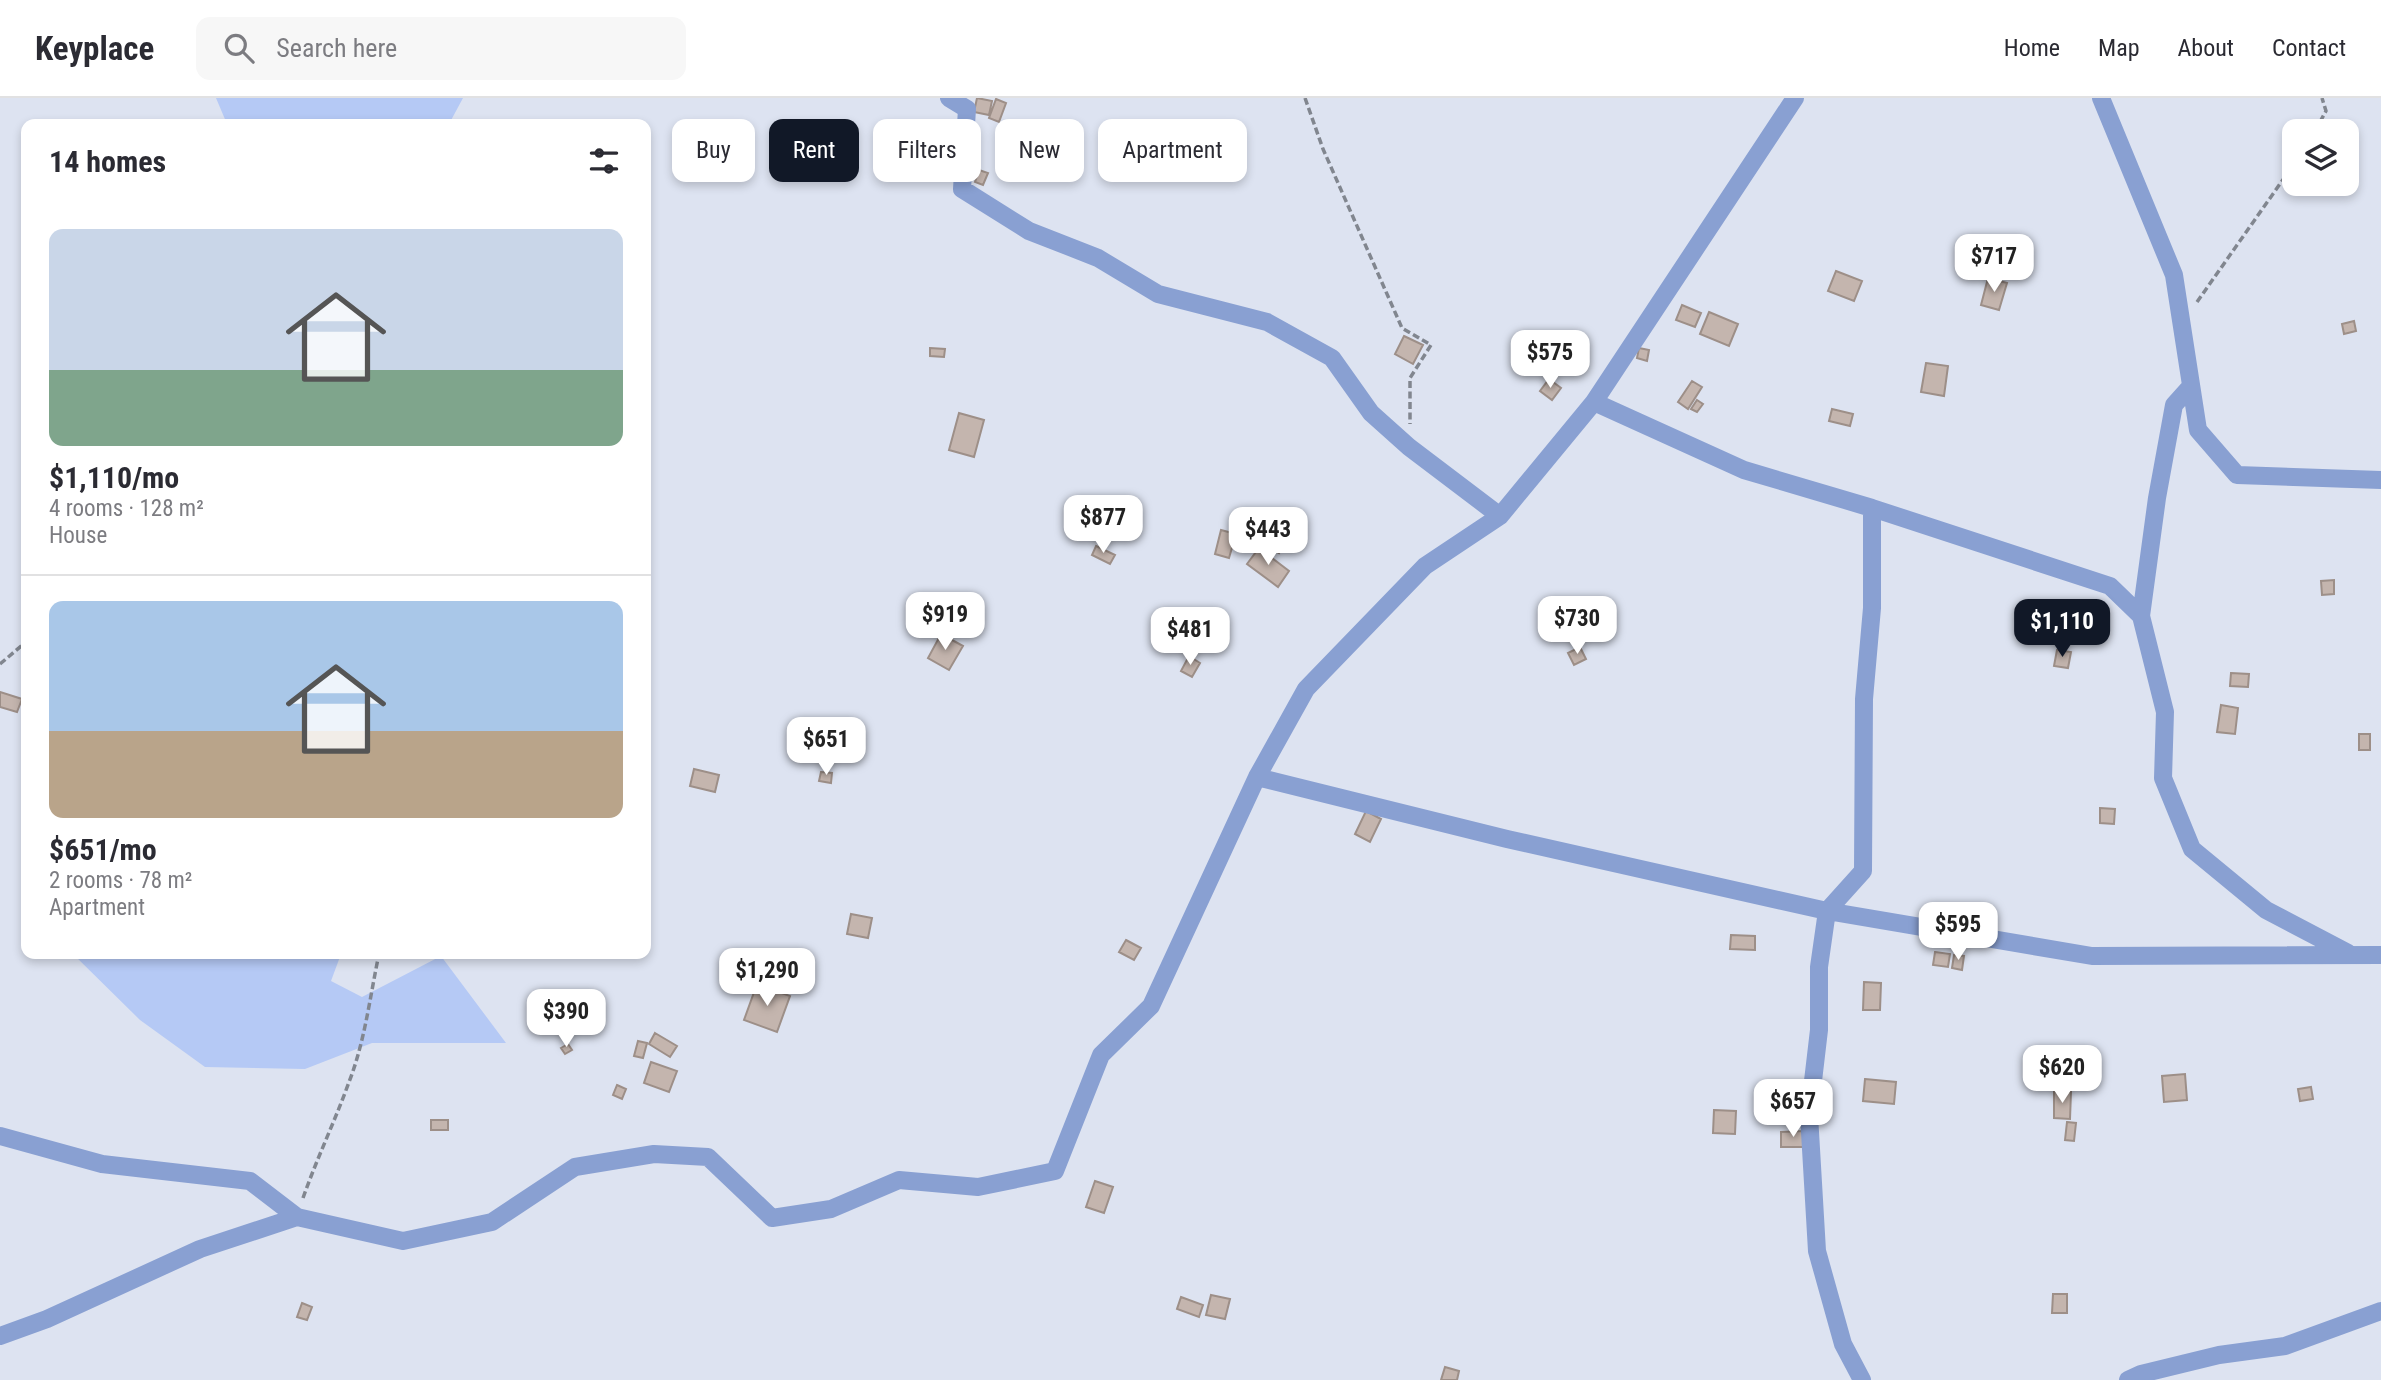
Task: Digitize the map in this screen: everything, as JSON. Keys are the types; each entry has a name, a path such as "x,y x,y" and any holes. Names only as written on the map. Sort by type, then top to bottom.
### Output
{"street":[{"path":"949,98 967,109 962,190 1030,231 1098,258 1158,294 1267,322 1332,359 1371,413 1409,447 1500,516"},
{"path":"0,1136 102,1164 250,1181 297,1217 404,1241 492,1222 575,1167 654,1154 708,1157 772,1217 831,1209 899,1181 978,1187 1055,1171 1101,1055 1151,1006 1257,777 1306,689 1425,566 1500,516 1594,402 1795,98"},
{"path":"2101,98 2174,275 2198,430 2236,475 2381,480"},
{"path":"2191,386 2174,405 2157,498 2141,616 2165,712 2163,778 2192,849 2266,910 2352,955"},
{"path":"1594,402 1744,470 1872,508 2110,586 2141,616"},
{"path":"1862,1380 1843,1344 1817,1251 1809,1115 1819,1030 1819,967 1827,911 1863,871 1864,699 1872,608 1872,508"},
{"path":"1257,777 1507,839 1827,911 2092,956 2381,955"},
{"path":"0,1336 47,1319 200,1249 297,1217"},
{"path":"2128,1380 2141,1374 2219,1355 2285,1346 2381,1311"}],"path":[{"path":"1305,98 1323,149 1402,328 1431,345 1410,378 1409,447"},
{"path":"2322,98 2326,111 2322,119"},
{"path":"2182,324 2282,181"},
{"path":"0,664 21,646"},
{"path":"297,1217 315,1163 350,1079 378,959"}],"shaded area":[{"path":"216,98 463,98 452,119 225,119"},
{"path":"78,959 339,959 331,981 362,997 435,959 443,959 506,1043 372,1043 305,1069 205,1067 140,1020"}],"building":[{"path":"977,98 992,101 989,115 974,112"},
{"path":"996,99 1006,103 1000,119 989,118"},
{"path":"981,171 988,173 983,185 975,182 981,182"},
{"path":"1836,271 1862,281 1854,301 1828,291"},
{"path":"1988,278 2007,283 1999,310 1981,305"},
{"path":"1682,305 1701,313 1695,327 1676,320"},
{"path":"1709,312 1738,324 1729,346 1700,334"},
{"path":"2354,321 2356,331 2344,334 2342,324"},
{"path":"1404,336 1423,345 1413,364 1395,354"},
{"path":"930,348 945,349 944,357 930,356"},
{"path":"1639,348 1649,350 1647,361 1637,358"},
{"path":"1926,363 1948,366 1944,396 1921,392"},
{"path":"1549,379 1561,388 1552,400 1540,391"},
{"path":"1692,381 1702,387 1688,409 1678,402"},
{"path":"1697,400 1703,404 1697,412 1691,409"},
{"path":"1832,409 1853,414 1850,426 1829,421"},
{"path":"959,413 984,420 974,457 949,450"},
{"path":"1221,530 1236,534 1229,558 1215,554"},
{"path":"1274,538 1284,544 1279,553 1269,547"},
{"path":"1096,546 1115,555 1110,564 1092,555"},
{"path":"1259,548 1289,571 1278,587 1247,564"},
{"path":"2334,580 2334,594 2322,595 2321,581"},
{"path":"941,634 963,646 949,670 928,658"},
{"path":"1580,647 1586,659 1574,665 1568,653"},
{"path":"2057,650 2071,652 2068,668 2054,666"},
{"path":"1189,656 1200,663 1192,677 1181,671"},
{"path":"2231,673 2249,674 2248,687 2230,686"},
{"path":"0,692 21,699 17,712 0,707"},
{"path":"2221,705 2238,708 2235,734 2217,732"},
{"path":"2359,734 2370,734 2370,750 2359,750"},
{"path":"694,769 719,775 715,792 690,786"},
{"path":"821,772 832,773 831,783 819,781"},
{"path":"2100,808 2115,809 2114,824 2100,823"},
{"path":"1366,811 1381,819 1370,842 1355,834"},
{"path":"851,914 872,918 868,938 847,934"},
{"path":"1731,935 1755,936 1755,950 1730,949"},
{"path":"1126,940 1141,948 1134,960 1119,952"},
{"path":"1935,952 1950,954 1948,967 1933,965"},
{"path":"1954,955 1964,956 1962,970 1952,968"},
{"path":"1864,982 1881,983 1880,1010 1863,1010"},
{"path":"757,984 790,996 777,1032 744,1020"},
{"path":"655,1033 677,1046 670,1057 649,1044"},
{"path":"638,1041 647,1043 643,1058 634,1056"},
{"path":"568,1044 572,1050 565,1054 561,1048"},
{"path":"651,1062 677,1071 669,1092 644,1083"},
{"path":"2185,1074 2187,1100 2164,1102 2162,1076"},
{"path":"1865,1079 1896,1082 1894,1104 1863,1101"},
{"path":"617,1085 626,1089 622,1099 613,1095"},
{"path":"2311,1087 2313,1099 2300,1101 2298,1089"},
{"path":"2054,1092 2071,1092 2070,1119 2054,1118"},
{"path":"1714,1110 1736,1111 1735,1134 1713,1133"},
{"path":"431,1120 448,1120 448,1130 431,1130"},
{"path":"2067,1122 2076,1123 2074,1141 2065,1140"},
{"path":"1804,1131 1804,1147 1781,1147 1781,1132"},
{"path":"1095,1181 1113,1187 1104,1213 1086,1207"},
{"path":"2053,1294 2067,1294 2067,1313 2052,1313"},
{"path":"1211,1295 1230,1299 1225,1319 1206,1315"},
{"path":"1181,1297 1203,1305 1199,1317 1177,1309"},
{"path":"302,1303 312,1307 307,1320 297,1317"},
{"path":"1445,1367 1459,1371 1457,1380 1441,1380"}]}
